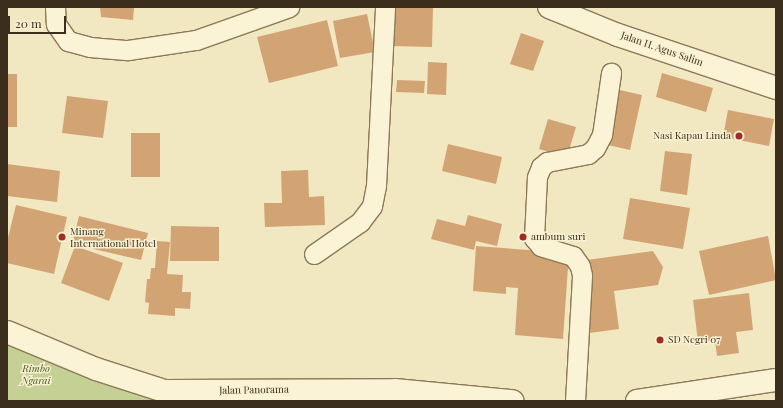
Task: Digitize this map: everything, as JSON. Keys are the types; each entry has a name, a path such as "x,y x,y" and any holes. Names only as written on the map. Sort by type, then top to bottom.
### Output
{"main road":[{"name":"Jalan H. Agus Salim","path":"549,7 618,35 776,88"},
{"name":"Jalan Panorama","path":"7,332 96,369 164,391 319,389 512,401"},
{"path":"638,401 776,380"}],"street":[{"path":"55,7 56,24 68,41 90,47 128,50 196,40 289,7"},
{"path":"314,254 360,222 372,206 376,186 385,7"},
{"path":"575,401 582,275 580,266 573,256 541,246 534,238 537,177 541,167 547,162 588,154 595,148 602,135 611,73"}],"green space":[{"name":"Rimbo Ngarai","path":"7,329 164,401 7,401"}],"building":[{"path":"100,7 134,7 133,20 101,17"},
{"path":"390,7 433,7 432,47 390,46"},
{"path":"367,14 375,52 340,58 333,21"},
{"path":"327,20 338,66 269,83 257,37"},
{"path":"521,33 544,41 533,71 510,64"},
{"path":"428,62 447,63 446,95 427,94"},
{"path":"662,73 713,88 706,112 656,97"},
{"path":"7,74 17,74 17,127 7,127"},
{"path":"397,80 425,81 424,93 396,92"},
{"path":"602,86 642,95 630,150 590,141"},
{"path":"67,96 108,101 103,138 62,133"},
{"path":"728,110 774,119 769,146 723,137"},
{"path":"548,119 576,127 567,157 539,149"},
{"path":"131,133 160,133 160,177 131,177"},
{"path":"448,144 502,157 496,184 442,171"},
{"path":"665,151 692,154 687,195 660,191"},
{"path":"7,164 60,171 57,202 7,196"},
{"path":"308,170 309,197 324,196 325,225 265,227 264,203 282,203 281,171"},
{"path":"630,198 690,208 683,249 623,239"},
{"path":"16,205 67,217 54,274 7,263 7,242"},
{"path":"468,215 502,224 497,246 476,241 474,250 431,239 437,219 465,226"},
{"path":"79,216 148,233 141,260 72,244"},
{"path":"171,226 219,227 219,261 170,261"},
{"path":"768,236 776,280 709,295 699,251"},
{"path":"157,241 170,242 167,274 183,275 182,292 191,292 190,309 175,308 175,316 148,314 149,303 145,302 147,279 150,279 151,268 155,268"},
{"path":"75,246 123,263 109,301 61,283"},
{"path":"476,246 569,253 563,339 515,335 518,288 506,287 506,294 473,291"},
{"path":"653,251 663,267 658,285 614,291 619,329 582,334 572,262"},
{"path":"749,293 753,330 736,332 739,353 717,356 715,340 698,342 693,300"}],"place":[{"name":"Nasi Kapau Linda","path":"739,136"},
{"name":"Minang International Hotel","path":"62,237"},
{"name":"ambum suri","path":"523,237"},
{"name":"SD Negri 07","path":"660,340"}]}
